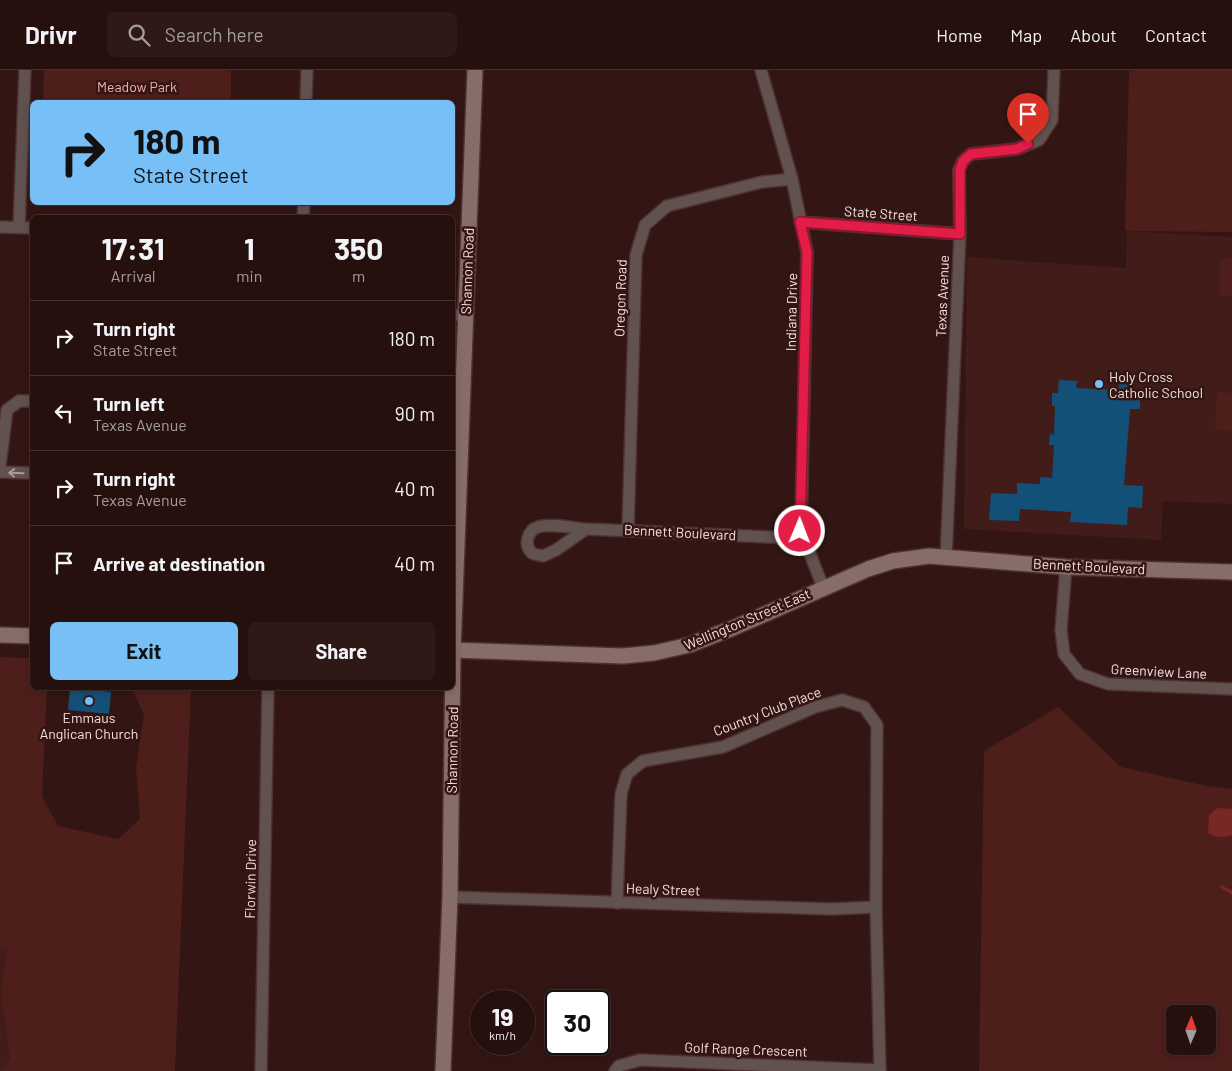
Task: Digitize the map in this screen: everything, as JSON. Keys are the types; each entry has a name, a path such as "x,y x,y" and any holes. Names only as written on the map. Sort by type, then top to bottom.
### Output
{"street":[{"path":"19,227 25,70"},
{"path":"306,100 307,70"},
{"name":"Shannon Road","path":"455,538 459,315 475,70"},
{"name":"Indiana Drive","path":"761,70 792,179 807,252 800,531"},
{"name":"Texas Avenue","path":"946,558 960,234 960,170 963,161 971,154 1017,149 1038,140 1052,120 1054,70"},
{"name":"Oregon Road","path":"628,529 636,255 645,225 667,206 762,182 792,179"},
{"name":"State Street","path":"800,222 960,234"},
{"path":"0,227 30,228"},
{"path":"0,466 7,410 20,400 30,401"},
{"path":"0,472 30,473"},
{"name":"Bennett Boulevard","path":"586,528 556,550 543,556 533,554 528,548 527,540 529,533 536,527 544,526 628,529 790,538 800,531"},
{"path":"800,531 822,587"},
{"name":"Wellington Street East","path":"455,650 623,656 654,653 689,645 733,628 868,568 892,561 929,556 946,558"},
{"name":"Bennett Boulevard","path":"946,558 1066,566 1232,572"},
{"name":"Greenview Lane","path":"1066,566 1061,630 1064,654 1080,674 1108,684 1232,689"},
{"path":"0,635 30,636"},
{"name":"Florwin Drive","path":"261,1071 268,690"},
{"name":"Shannon Road","path":"443,1071 450,897 453,690"},
{"name":"Country Club Place","path":"616,903 621,794 627,774 643,761 723,746 814,707 842,700 864,707 877,725 876,907 880,1070"},
{"name":"Healy Street","path":"450,897 831,909 876,907"},
{"name":"Golf Range Crescent","path":"615,1071 619,1066 640,1060 880,1070"}],"shaded area":[{"name":"Holy Cross Catholic School","path":"1127,231 1232,237 1232,504 1163,501 1161,540 964,529 967,257 1126,268"},
{"path":"1217,808 1232,809 1232,835 1220,837 1208,833 1209,815"},
{"path":"0,949 6,949 1,995 10,1059 2,1071 0,1071"}],"green space":[{"name":"Meadow Park","path":"44,70 231,70 231,100 43,100"},
{"path":"1129,70 1232,70 1232,232 1127,231 1125,229"},
{"path":"1232,258 1232,296 1219,296 1221,259"},
{"path":"1217,392 1232,393 1232,431 1215,430"},
{"path":"0,657 30,658 30,690 47,690 42,796 58,826 118,839 140,819 136,768 144,715 133,690 191,690 175,1071 2,1071 10,1059 1,995 6,949 0,949"},
{"path":"1058,707 1121,767 1207,786 1232,789 1232,1071 979,1071 984,751"}],"building":[{"path":"1059,380 1077,381 1076,388 1119,390 1119,384 1134,385 1133,396 1140,396 1140,409 1130,409 1124,485 1143,486 1142,508 1128,507 1127,525 1070,522 1071,512 1020,509 1019,521 989,520 991,493 1017,494 1017,483 1040,484 1040,477 1052,478 1054,445 1049,445 1050,434 1054,435 1055,406 1052,406 1052,393 1058,393"},
{"name":"Emmaus Anglican Church","path":"70,690 111,692 109,714 68,710"}],"waterway":[{"path":"1222,887 1232,893"}],"place":[{"name":"Holy Cross Catholic School","path":"1099,384"},
{"name":"Emmaus Anglican Church","path":"89,701"}],"route":[{"path":"800,531 807,252 800,222 960,234 960,170 963,161 971,154 1017,149 1028,144"}]}
